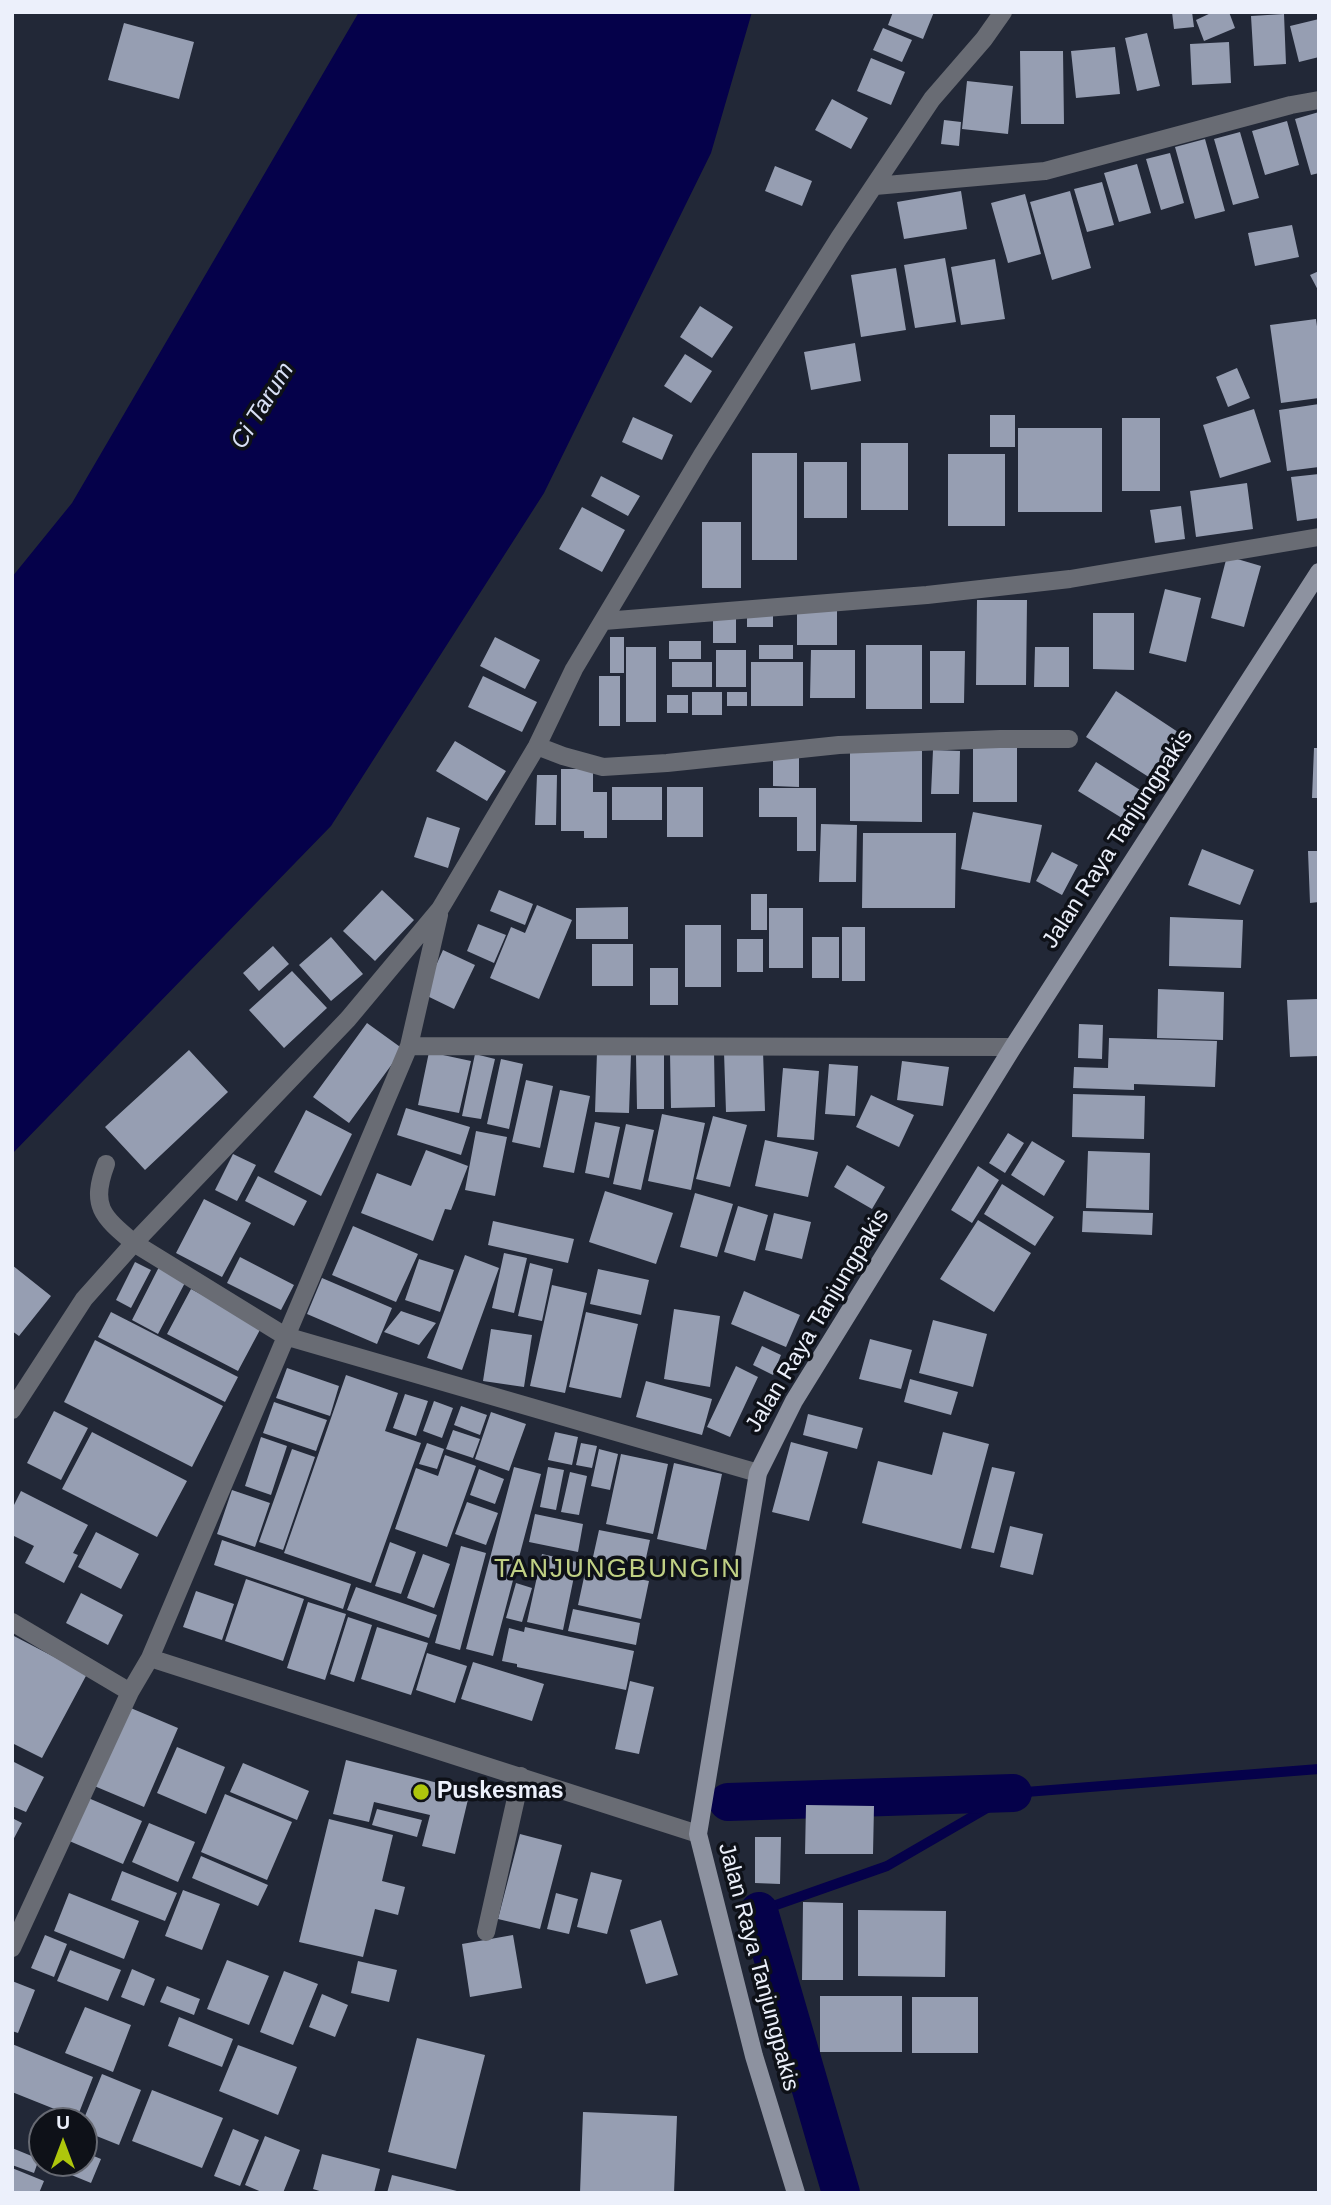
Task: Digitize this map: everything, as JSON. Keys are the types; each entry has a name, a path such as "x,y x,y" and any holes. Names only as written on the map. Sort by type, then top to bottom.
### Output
{"street":[{"path":"12,1410 84,1299 348,1019 440,909 537,746 574,668 702,455 839,237 932,99 984,39 1003,12"},
{"path":"875,186 1045,171 1291,105 1319,100"},
{"path":"604,621 927,595 1070,579 1319,537"},
{"name":"Jalan Raya Tanjungpakis","path":"796,2193 754,2056 698,1834 758,1473 794,1401 1013,1047 1319,572"},
{"path":"537,746 563,757 603,767 839,745 1069,739"},
{"path":"12,1948 130,1692 150,1658 409,1046 440,909"},
{"path":"409,1046 1013,1047"},
{"path":"106,1164 97,1194 101,1209 114,1226 134,1243 285,1336 758,1473"},
{"path":"12,1622 130,1692"},
{"path":"150,1658 698,1834"},
{"path":"486,1932 521,1776"}],"water":[{"name":"Ci Tarum","path":"359,12 752,12 711,153 544,493 331,826 12,1154 12,577 72,503"}],"building":[{"path":"893,12 934,12 923,39 888,25"},
{"path":"1172,12 1192,12 1194,27 1174,29"},
{"path":"1213,12 1229,12 1235,28 1204,41 1196,20"},
{"path":"1284,14 1286,64 1254,66 1251,16"},
{"path":"1319,19 1319,57 1299,62 1290,26"},
{"path":"124,23 194,42 179,99 108,80"},
{"path":"883,28 912,40 902,62 873,50"},
{"path":"1147,33 1160,86 1137,91 1125,38"},
{"path":"1229,42 1231,83 1192,85 1190,44"},
{"path":"1115,47 1120,94 1076,98 1071,51"},
{"path":"1020,51 1063,51 1064,124 1021,124"},
{"path":"871,58 905,72 891,105 857,91"},
{"path":"967,81 1013,86 1008,134 962,129"},
{"path":"832,99 868,118 851,149 815,130"},
{"path":"1319,112 1319,173 1311,175 1295,119"},
{"path":"944,120 961,122 959,146 941,144"},
{"path":"1287,121 1299,165 1265,175 1252,131"},
{"path":"1240,132 1259,198 1233,205 1214,139"},
{"path":"1205,139 1225,211 1195,219 1175,147"},
{"path":"1170,153 1184,203 1161,210 1146,159"},
{"path":"1137,164 1151,213 1119,222 1104,173"},
{"path":"775,166 812,181 802,206 765,191"},
{"path":"1102,182 1114,225 1087,232 1074,189"},
{"path":"961,191 967,229 904,239 897,202"},
{"path":"1070,191 1091,268 1052,280 1030,202"},
{"path":"1025,194 1041,254 1008,263 991,203"},
{"path":"1292,225 1299,257 1255,266 1248,233"},
{"path":"945,258 956,322 915,328 904,265"},
{"path":"995,259 1005,319 961,325 951,267"},
{"path":"896,268 906,330 861,337 851,275"},
{"path":"1319,271 1319,292 1310,275"},
{"path":"700,306 733,327 712,358 680,337"},
{"path":"1316,319 1319,341 1319,398 1281,403 1270,325"},
{"path":"855,343 861,381 811,390 804,352"},
{"path":"685,354 712,371 691,403 664,386"},
{"path":"1237,368 1250,398 1228,407 1216,377"},
{"path":"1319,404 1319,467 1287,471 1279,410"},
{"path":"1254,409 1271,462 1220,478 1203,425"},
{"path":"990,415 1015,415 1015,447 990,447"},
{"path":"633,417 673,435 662,460 622,442"},
{"path":"1122,418 1160,418 1160,491 1122,491"},
{"path":"1018,428 1102,428 1102,512 1018,512"},
{"path":"861,443 908,443 908,510 861,510"},
{"path":"752,453 797,453 797,560 752,560"},
{"path":"948,454 1005,454 1005,526 948,526"},
{"path":"804,462 847,462 847,518 804,518"},
{"path":"1319,474 1319,518 1297,521 1291,477"},
{"path":"601,476 640,496 628,516 591,496"},
{"path":"1247,483 1253,529 1196,537 1190,491"},
{"path":"1181,506 1185,539 1155,543 1150,510"},
{"path":"582,507 625,530 602,572 559,549"},
{"path":"702,522 741,522 741,588 702,588"},
{"path":"1227,556 1261,566 1244,627 1211,618"},
{"path":"1165,589 1201,598 1186,662 1149,653"},
{"path":"977,600 1027,600 1026,685 976,685"},
{"path":"797,609 837,609 837,645 797,645"},
{"path":"747,610 773,610 773,627 747,627"},
{"path":"1093,613 1134,613 1134,670 1093,669"},
{"path":"713,614 736,614 736,643 713,643"},
{"path":"495,637 540,660 525,689 480,666"},
{"path":"610,637 624,637 624,673 610,673"},
{"path":"669,641 701,641 701,659 669,659"},
{"path":"759,645 793,645 793,659 759,659"},
{"path":"866,645 922,645 922,709 866,709"},
{"path":"626,647 656,647 656,722 626,722"},
{"path":"1035,647 1069,647 1069,687 1034,687"},
{"path":"716,650 746,650 746,687 716,687"},
{"path":"811,650 855,650 855,698 810,698"},
{"path":"930,651 965,651 964,703 930,703"},
{"path":"672,662 712,662 712,687 672,687"},
{"path":"751,662 803,662 803,706 751,706"},
{"path":"483,676 537,702 522,732 468,707"},
{"path":"599,676 620,676 620,726 599,726"},
{"path":"1116,691 1184,736 1155,781 1086,737"},
{"path":"692,692 722,692 722,715 692,715"},
{"path":"727,692 747,692 747,706 727,706"},
{"path":"667,695 688,695 688,713 667,713"},
{"path":"455,741 506,771 487,801 436,771"},
{"path":"973,747 1017,747 1017,802 973,802"},
{"path":"1314,748 1319,748 1319,798 1312,798"},
{"path":"850,750 922,751 922,822 850,821"},
{"path":"933,750 960,751 959,794 931,794"},
{"path":"773,756 799,756 799,787 773,786"},
{"path":"1096,762 1148,795 1130,823 1078,791"},
{"path":"561,769 593,769 593,792 607,792 607,838 584,838 584,831 561,831"},
{"path":"537,775 557,775 556,825 535,825"},
{"path":"612,787 662,787 662,820 612,820"},
{"path":"667,787 703,787 703,837 667,837"},
{"path":"759,788 816,788 816,851 797,851 797,817 759,817"},
{"path":"973,812 1042,825 1030,883 961,869"},
{"path":"427,817 460,828 448,868 414,857"},
{"path":"821,824 857,825 856,882 819,882"},
{"path":"863,833 956,833 955,908 862,908"},
{"path":"1202,849 1254,870 1240,905 1188,885"},
{"path":"1308,851 1319,851 1319,902 1310,903"},
{"path":"1052,852 1078,865 1062,895 1036,881"},
{"path":"382,890 414,920 375,961 343,931"},
{"path":"499,890 533,904 525,925 490,911"},
{"path":"751,894 767,894 767,930 751,930"},
{"path":"537,905 572,920 539,999 490,978 511,927 525,933"},
{"path":"628,907 628,939 576,939 576,908"},
{"path":"769,908 803,908 803,968 769,968"},
{"path":"1170,917 1243,920 1241,968 1169,966"},
{"path":"478,924 506,935 494,963 467,951"},
{"path":"685,925 721,925 721,987 685,987"},
{"path":"842,927 865,927 865,981 842,981"},
{"path":"331,937 363,974 331,1001 299,965"},
{"path":"812,937 839,937 839,978 812,978"},
{"path":"737,939 763,939 763,972 737,972"},
{"path":"592,944 633,944 633,986 592,986"},
{"path":"273,946 289,964 259,991 243,973"},
{"path":"443,950 475,965 454,1009 423,994"},
{"path":"650,968 678,968 678,1005 650,1005"},
{"path":"292,971 327,1008 284,1048 249,1010"},
{"path":"1158,989 1224,992 1223,1040 1157,1038"},
{"path":"1319,999 1319,1056 1290,1057 1287,1000"},
{"path":"367,1023 403,1049 349,1123 313,1097"},
{"path":"1079,1024 1103,1025 1102,1059 1078,1058"},
{"path":"1109,1038 1217,1041 1215,1087 1134,1084 1134,1090 1073,1088 1074,1067 1108,1068"},
{"path":"189,1050 228,1092 145,1170 105,1127"},
{"path":"714,1051 715,1107 671,1108 670,1052"},
{"path":"763,1051 765,1111 726,1112 724,1052"},
{"path":"429,1052 471,1061 459,1113 418,1105"},
{"path":"597,1052 631,1054 629,1113 595,1112"},
{"path":"664,1053 664,1109 637,1109 636,1054"},
{"path":"475,1054 495,1059 481,1119 462,1116"},
{"path":"501,1059 523,1064 509,1129 487,1124"},
{"path":"902,1061 949,1067 943,1106 897,1100"},
{"path":"829,1064 858,1066 855,1116 825,1114"},
{"path":"783,1068 819,1071 814,1140 777,1137"},
{"path":"526,1080 553,1086 540,1148 512,1142"},
{"path":"560,1090 590,1096 574,1173 543,1167"},
{"path":"1073,1094 1145,1096 1144,1139 1072,1137"},
{"path":"871,1095 914,1115 899,1147 856,1127"},
{"path":"406,1108 470,1127 461,1155 397,1135"},
{"path":"306,1110 352,1134 321,1196 274,1172"},
{"path":"662,1114 705,1123 691,1190 648,1181"},
{"path":"713,1116 747,1125 730,1187 696,1179"},
{"path":"595,1122 620,1127 609,1178 585,1173"},
{"path":"626,1124 654,1130 641,1190 613,1184"},
{"path":"476,1131 507,1137 495,1196 465,1190"},
{"path":"1008,1133 1024,1143 1005,1173 989,1163"},
{"path":"765,1140 818,1152 808,1197 755,1186"},
{"path":"1032,1141 1065,1161 1044,1196 1011,1175"},
{"path":"426,1150 468,1166 451,1210 445,1209 433,1241 361,1213 377,1173 411,1186"},
{"path":"1088,1151 1150,1153 1149,1210 1086,1208"},
{"path":"233,1154 256,1165 237,1201 215,1190"},
{"path":"847,1165 885,1187 872,1209 834,1187"},
{"path":"978,1166 999,1180 972,1223 951,1210"},
{"path":"258,1176 307,1201 294,1226 245,1201"},
{"path":"1002,1184 1054,1217 1035,1246 984,1214"},
{"path":"605,1191 673,1213 656,1264 589,1242"},
{"path":"695,1193 733,1204 717,1257 680,1247"},
{"path":"204,1199 251,1223 222,1277 176,1253"},
{"path":"738,1206 768,1215 755,1261 724,1252"},
{"path":"1083,1211 1153,1213 1152,1235 1082,1232"},
{"path":"774,1213 811,1222 802,1259 765,1250"},
{"path":"978,1220 1031,1253 994,1312 940,1279"},
{"path":"493,1221 574,1239 568,1263 488,1245"},
{"path":"353,1226 418,1254 396,1302 332,1275"},
{"path":"504,1253 527,1258 514,1313 492,1308"},
{"path":"465,1255 499,1268 462,1370 427,1358"},
{"path":"240,1257 294,1285 281,1310 227,1283"},
{"path":"419,1259 454,1270 440,1312 405,1300"},
{"path":"135,1262 151,1270 131,1308 116,1300"},
{"path":"530,1263 553,1269 542,1321 518,1316"},
{"path":"12,1265 51,1296 19,1336 12,1331"},
{"path":"160,1265 187,1279 158,1334 132,1320"},
{"path":"598,1269 649,1280 641,1315 590,1304"},
{"path":"322,1278 392,1308 377,1344 307,1314"},
{"path":"552,1285 587,1293 565,1393 530,1386"},
{"path":"191,1289 262,1326 238,1371 167,1334"},
{"path":"744,1291 800,1315 786,1347 731,1324"},
{"path":"674,1309 720,1316 710,1387 664,1379"},
{"path":"401,1311 436,1323 419,1345 384,1332"},
{"path":"111,1312 238,1377 225,1402 98,1337"},
{"path":"586,1312 638,1324 621,1398 569,1387"},
{"path":"933,1320 987,1334 973,1387 919,1373"},
{"path":"491,1329 532,1335 524,1387 483,1381"},
{"path":"870,1339 912,1350 901,1389 859,1379"},
{"path":"95,1340 223,1406 192,1467 64,1402"},
{"path":"762,1346 781,1355 773,1375 753,1365"},
{"path":"736,1366 758,1377 730,1437 707,1427"},
{"path":"287,1368 339,1386 330,1416 276,1398"},
{"path":"346,1375 398,1393 385,1431 421,1443 371,1583 284,1553"},
{"path":"910,1379 958,1392 951,1415 904,1402"},
{"path":"646,1381 712,1399 702,1435 636,1417"},
{"path":"405,1394 428,1401 416,1436 393,1428"},
{"path":"434,1401 453,1408 442,1438 423,1431"},
{"path":"274,1402 327,1420 316,1451 263,1433"},
{"path":"461,1406 487,1415 480,1435 454,1425"},
{"path":"54,1411 88,1428 61,1480 27,1463"},
{"path":"491,1412 526,1424 509,1471 475,1459"},
{"path":"808,1414 863,1428 857,1449 803,1435"},
{"path":"453,1430 480,1439 473,1458 446,1449"},
{"path":"92,1432 187,1481 157,1537 62,1489"},
{"path":"555,1432 578,1437 572,1465 548,1460"},
{"path":"943,1432 989,1444 961,1549 862,1523 878,1461 932,1475"},
{"path":"261,1437 287,1446 271,1495 245,1486"},
{"path":"791,1442 828,1452 809,1521 772,1512"},
{"path":"427,1443 444,1449 437,1469 419,1464"},
{"path":"581,1443 597,1446 592,1468 576,1465"},
{"path":"292,1449 315,1457 283,1550 259,1542"},
{"path":"599,1449 618,1454 610,1490 591,1486"},
{"path":"621,1454 668,1464 653,1534 606,1524"},
{"path":"445,1455 476,1466 447,1547 395,1529 416,1468 438,1476"},
{"path":"674,1463 722,1474 706,1550 657,1539"},
{"path":"514,1467 541,1474 493,1656 466,1649"},
{"path":"548,1467 564,1470 556,1510 540,1507"},
{"path":"992,1467 1015,1472 994,1553 971,1548"},
{"path":"479,1469 504,1479 495,1504 470,1495"},
{"path":"570,1472 587,1476 579,1515 561,1512"},
{"path":"232,1490 270,1503 255,1547 217,1534"},
{"path":"21,1491 88,1525 73,1553 78,1555 64,1583 25,1563 34,1546 12,1535 12,1509"},
{"path":"467,1502 498,1513 486,1545 455,1534"},
{"path":"535,1514 583,1524 578,1552 529,1542"},
{"path":"1010,1526 1043,1534 1033,1575 1000,1567"},
{"path":"599,1530 650,1540 644,1567 593,1557"},
{"path":"96,1532 139,1554 121,1589 78,1567"},
{"path":"222,1540 351,1584 343,1609 214,1565"},
{"path":"390,1542 416,1552 401,1594 375,1586"},
{"path":"461,1546 486,1553 460,1650 435,1643"},
{"path":"423,1554 450,1564 434,1608 407,1598"},
{"path":"542,1554 577,1562 563,1630 527,1622"},
{"path":"586,1568 649,1581 641,1619 578,1605"},
{"path":"246,1579 304,1599 283,1661 225,1641"},
{"path":"516,1583 532,1588 522,1622 506,1618"},
{"path":"356,1587 437,1615 429,1638 347,1610"},
{"path":"196,1591 234,1604 222,1640 183,1627"},
{"path":"81,1593 123,1615 108,1645 66,1623"},
{"path":"308,1602 346,1614 325,1680 287,1668"},
{"path":"573,1609 640,1623 636,1645 568,1631"},
{"path":"348,1617 372,1625 354,1682 330,1674"},
{"path":"377,1627 428,1643 411,1695 361,1679"},
{"path":"525,1627 634,1651 626,1690 517,1667 517,1664 502,1661 509,1628 524,1632"},
{"path":"12,1635 87,1674 42,1758 12,1743"},
{"path":"427,1653 467,1666 455,1703 416,1690"},
{"path":"473,1662 544,1684 532,1721 461,1699"},
{"path":"630,1681 654,1687 639,1754 615,1749"},
{"path":"126,1706 178,1728 144,1807 92,1785"},
{"path":"177,1747 225,1767 206,1814 157,1793"},
{"path":"346,1760 470,1791 455,1854 422,1846 430,1815 374,1802 369,1822 333,1814"},
{"path":"12,1761 44,1777 26,1812 12,1806"},
{"path":"243,1763 309,1791 297,1820 230,1792"},
{"path":"225,1794 292,1822 267,1880 201,1852"},
{"path":"86,1797 142,1821 123,1864 67,1840"},
{"path":"806,1805 874,1806 873,1854 805,1854"},
{"path":"377,1809 422,1820 417,1837 372,1825"},
{"path":"12,1818 22,1823 12,1842"},
{"path":"329,1819 393,1835 382,1881 405,1887 398,1915 375,1909 363,1957 299,1942"},
{"path":"149,1823 195,1842 178,1882 132,1862"},
{"path":"520,1834 562,1845 540,1929 498,1919"},
{"path":"755,1837 781,1837 780,1884 755,1883"},
{"path":"201,1856 268,1885 258,1906 192,1878"},
{"path":"122,1871 177,1893 165,1921 111,1900"},
{"path":"591,1872 622,1880 607,1934 577,1927"},
{"path":"183,1890 220,1904 202,1950 165,1936"},
{"path":"69,1893 139,1921 124,1959 54,1931"},
{"path":"556,1893 578,1899 569,1934 547,1929"},
{"path":"803,1902 843,1903 843,1980 802,1980"},
{"path":"858,1910 946,1911 945,1977 858,1976"},
{"path":"661,1920 678,1975 646,1984 630,1930"},
{"path":"45,1935 67,1944 54,1977 31,1968"},
{"path":"513,1935 522,1988 470,1997 462,1944"},
{"path":"70,1950 121,1970 108,2001 57,1981"},
{"path":"227,1960 269,1976 249,2025 207,2009"},
{"path":"358,1961 397,1970 389,2002 351,1993"},
{"path":"132,1969 155,1979 144,2006 121,1997"},
{"path":"284,1971 318,1984 293,2045 260,2032"},
{"path":"12,1981 35,1990 18,2033 12,2031"},
{"path":"167,1986 200,1999 194,2015 160,2002"},
{"path":"322,1994 348,2005 335,2037 309,2027"},
{"path":"820,1996 902,1996 902,2052 820,2052"},
{"path":"912,1997 978,1997 978,2053 912,2053"},
{"path":"85,2007 131,2025 113,2072 65,2053"},
{"path":"179,2017 233,2039 222,2067 168,2046"},
{"path":"417,2038 485,2055 456,2169 388,2152"},
{"path":"12,2044 93,2077 81,2107 50,2107 12,2092"},
{"path":"238,2045 297,2067 278,2115 219,2091"},
{"path":"102,2074 141,2090 119,2145 98,2137 98,2107 89,2107"},
{"path":"152,2090 223,2118 202,2168 132,2141"},
{"path":"583,2112 677,2116 674,2193 580,2193"},
{"path":"233,2129 259,2140 240,2186 214,2176"},
{"path":"265,2136 300,2150 283,2193 264,2193 245,2185"},
{"path":"12,2148 28,2155 28,2171 12,2165"},
{"path":"322,2154 380,2169 374,2193 326,2193 313,2189"},
{"path":"12,2168 28,2174 28,2177 44,2181 39,2193 12,2193"},
{"path":"392,2175 461,2192 461,2193 387,2193"},
{"path":"76,2177 94,2177 91,2183"}],"waterway":[{"path":"759,1911 887,1866 1013,1793 1319,1769"},
{"path":"728,1802 1013,1793"},
{"path":"759,1911 841,2193"}],"place":[{"name":"Puskesmas","path":"421,1792"}],"district":[{"name":"TANJUNGBUNGIN","path":"618,1570"}]}
